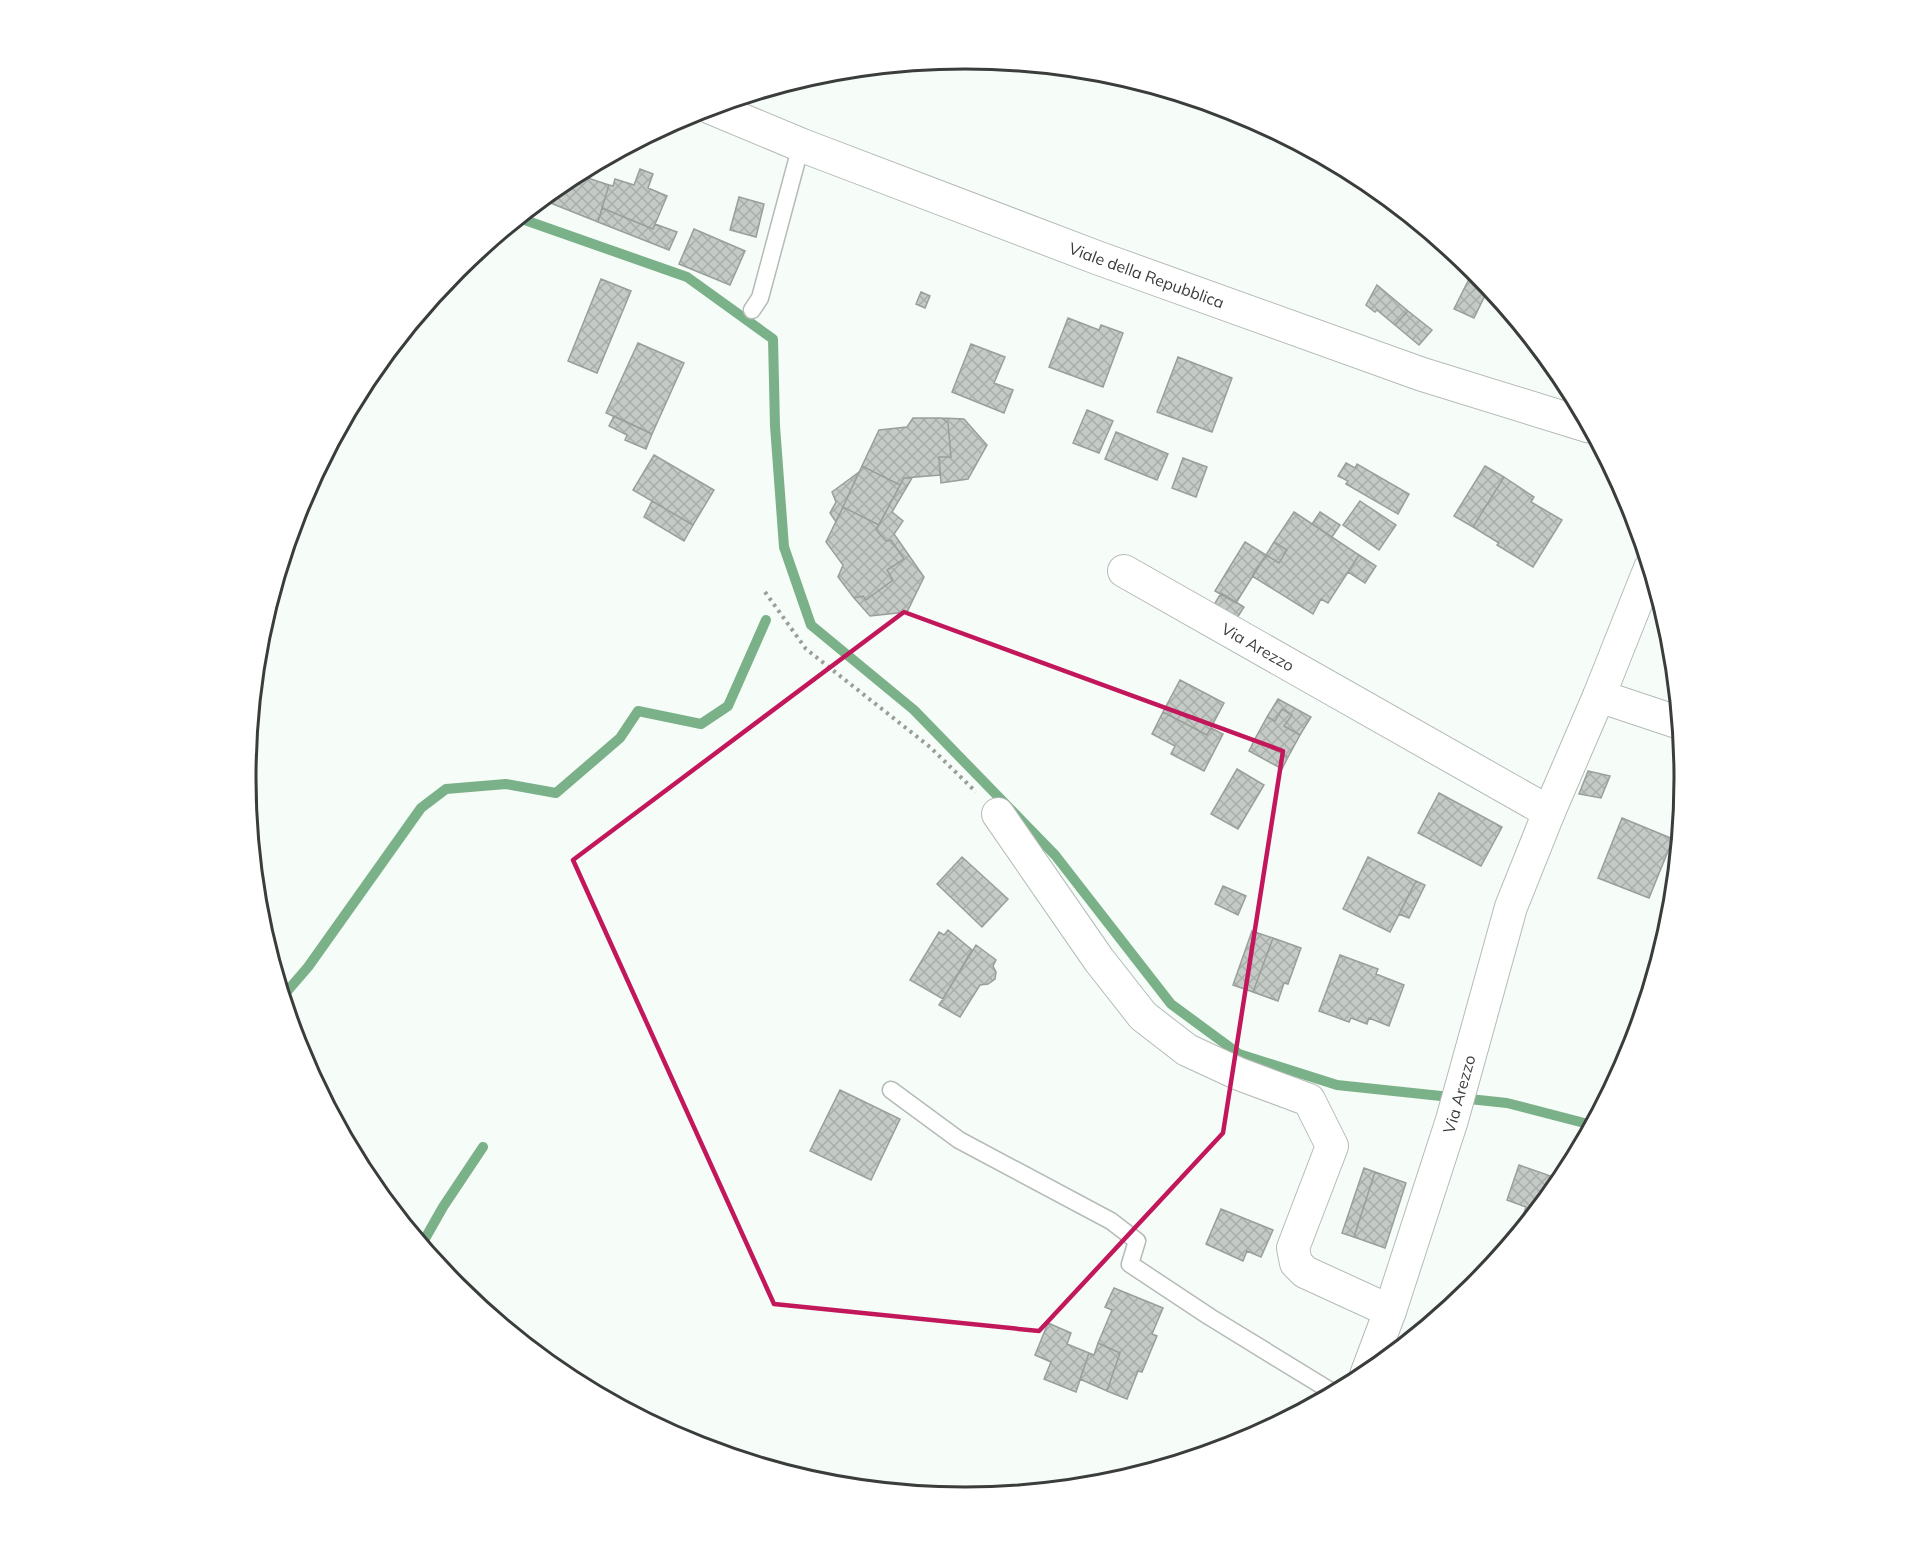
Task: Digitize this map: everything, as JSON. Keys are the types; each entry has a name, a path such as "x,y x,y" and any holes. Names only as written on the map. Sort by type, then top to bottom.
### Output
{"main road":[{"name":"Viale della Repubblica","path":"723,112 801,145 1098,258 1421,374 1579,423"}],"street":[{"name":"Via Arezzo","path":"1124,571 1549,812"},
{"name":"Via Arezzo","path":"1373,1358 1452,1120 1511,907 1646,579"},
{"path":"1599,696 1672,720"},
{"path":"998,814 1099,960 1143,1016 1187,1050 1239,1074 1309,1100 1332,1146 1293,1248 1296,1263 1305,1272 1390,1311"}],"lane":[{"path":"752,310 760,298 801,145"},
{"path":"891,1090 959,1140 1111,1221 1137,1241 1130,1264 1210,1317 1326,1388"}],"path":[{"path":"765,592 806,649 930,747 998,814"}],"highlighted area":[{"path":"904,612 1283,751 1223,1133 1039,1331 774,1304 573,860"}],"building":[{"path":"640,169 653,174 648,188 667,196 653,229 602,208 609,185 613,186 615,179 634,185"},
{"path":"588,178 609,185 598,222 551,203"},
{"path":"739,197 764,204 756,237 730,230"},
{"path":"602,208 653,229 655,224 677,232 669,250 598,222"},
{"path":"694,229 745,251 730,285 679,264"},
{"path":"601,279 631,291 597,373 568,361"},
{"path":"1469,279 1485,296 1474,318 1454,309"},
{"path":"1377,285 1408,311 1395,325 1377,310 1375,312 1366,305"},
{"path":"921,292 930,296 925,308 916,304"},
{"path":"1408,311 1432,330 1419,345 1395,325"},
{"path":"1068,318 1099,330 1101,325 1123,333 1103,387 1049,367"},
{"path":"638,343 684,363 652,434 606,413"},
{"path":"971,344 1005,357 994,383 1013,390 1004,413 952,392"},
{"path":"1178,357 1232,378 1212,432 1157,412"},
{"path":"1087,410 1113,421 1099,453 1073,443"},
{"path":"614,416 652,434 646,449 625,440 627,435 609,426"},
{"path":"913,418 942,418 948,423 951,457 939,457 940,475 904,478 900,485 862,466 879,430 907,427"},
{"path":"942,418 964,419 987,445 968,479 941,483 939,457 951,457 948,423"},
{"path":"1116,432 1168,454 1157,480 1105,459"},
{"path":"654,455 714,490 693,525 633,490"},
{"path":"1183,458 1207,467 1196,497 1172,488"},
{"path":"1346,463 1355,468 1357,464 1409,494 1398,514 1346,484 1348,481 1338,476"},
{"path":"862,466 900,485 879,525 843,507"},
{"path":"1485,466 1504,477 1473,527 1454,516"},
{"path":"859,472 836,522 830,513 836,502 832,492"},
{"path":"1504,477 1534,497 1531,502 1562,520 1533,567 1473,527"},
{"path":"904,478 912,478 892,512 903,521 894,534 924,577 907,612 870,616 854,598 863,596 866,600 893,580 887,570 904,559 891,540 886,541 876,530"},
{"path":"652,501 693,525 684,541 644,517"},
{"path":"1360,501 1396,525 1379,550 1343,525"},
{"path":"843,507 879,525 876,530 886,541 891,540 904,559 887,570 893,580 866,600 863,596 854,598 838,577 843,565 826,542"},
{"path":"1294,512 1359,555 1328,603 1321,599 1313,614 1252,576 1266,555 1279,563 1287,550 1274,542"},
{"path":"1320,512 1340,525 1332,537 1312,524"},
{"path":"1245,542 1266,555 1236,603 1215,591"},
{"path":"1274,542 1287,550 1279,563 1266,555"},
{"path":"1359,555 1376,566 1365,583 1348,572"},
{"path":"1221,593 1244,607 1237,618 1214,605"},
{"path":"1180,680 1224,703 1207,735 1163,712"},
{"path":"1278,699 1311,717 1300,735 1284,726 1292,715 1282,709 1275,721 1267,717"},
{"path":"1282,709 1292,715 1284,726 1300,735 1288,757 1255,739 1267,717 1275,721"},
{"path":"1163,712 1207,735 1211,728 1223,734 1204,771 1171,754 1175,746 1152,734"},
{"path":"1255,739 1288,757 1282,769 1249,751"},
{"path":"1237,769 1264,785 1238,829 1211,814"},
{"path":"1588,771 1610,776 1601,798 1579,794"},
{"path":"1439,793 1502,827 1481,866 1418,833"},
{"path":"1622,818 1671,838 1649,898 1598,878"},
{"path":"962,857 1008,899 982,927 937,884"},
{"path":"1368,857 1416,881 1390,932 1343,909"},
{"path":"1416,881 1425,885 1409,918 1399,914"},
{"path":"1223,886 1246,896 1238,915 1215,904"},
{"path":"948,930 972,950 943,999 910,980 939,932 944,935"},
{"path":"1252,931 1273,938 1253,992 1233,985"},
{"path":"1273,938 1301,948 1288,984 1284,983 1278,1001 1253,992"},
{"path":"976,945 996,960 993,966 996,972 995,979 988,984 980,985 960,1017 939,1005"},
{"path":"1340,955 1378,969 1376,974 1404,985 1389,1026 1369,1018 1367,1024 1351,1018 1349,1022 1319,1011"},
{"path":"840,1090 900,1119 871,1180 810,1151"},
{"path":"1519,1165 1552,1176 1523,1216 1526,1207 1507,1200"},
{"path":"1364,1168 1375,1172 1354,1237 1342,1233"},
{"path":"1375,1172 1406,1183 1385,1248 1354,1237"},
{"path":"1221,1209 1273,1230 1261,1257 1247,1251 1243,1261 1206,1244"},
{"path":"1114,1288 1163,1308 1152,1334 1157,1336 1142,1372 1138,1371 1127,1399 1107,1391 1120,1353 1098,1343 1112,1310 1105,1307"},
{"path":"1048,1323 1071,1333 1067,1344 1089,1353 1076,1392 1044,1379 1051,1362 1035,1355"},
{"path":"1098,1343 1120,1353 1107,1391 1080,1379 1089,1353 1094,1355"}],"waterway":[{"path":"528,221 687,277 773,339 775,426 784,547 811,625 914,710 1055,855 1171,1004 1239,1054 1337,1085 1507,1103 1585,1123"},
{"path":"289,989 308,967 421,808 446,789 506,784 556,793 620,738 638,711 701,724 728,706 766,620"},
{"path":"426,1237 483,1147"}]}
